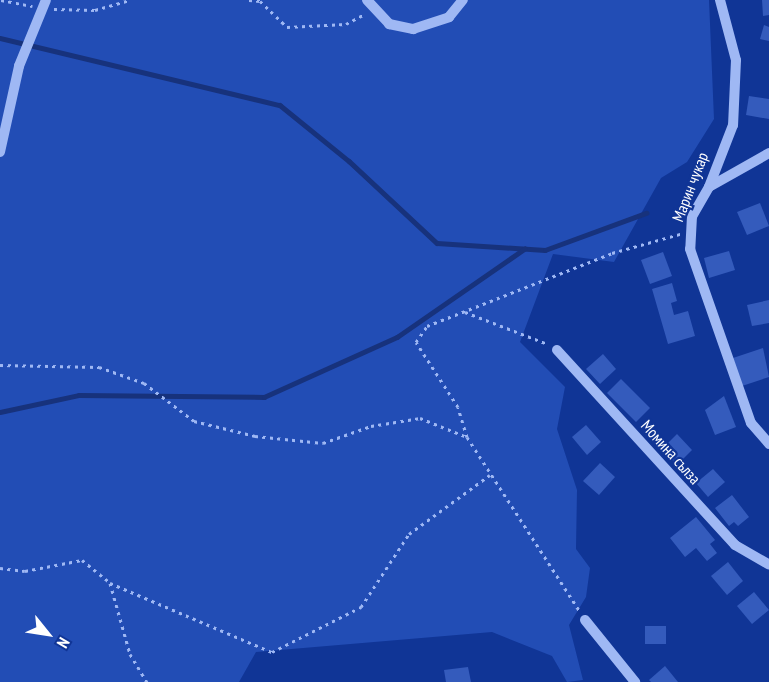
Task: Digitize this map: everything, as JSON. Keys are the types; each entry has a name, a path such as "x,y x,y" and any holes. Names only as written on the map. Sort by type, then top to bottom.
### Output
{"street":[{"path":"369,5 389,24 413,29 449,17 463,0"},
{"name":"Марин чукар","path":"720,0 736,60 733,125 710,187 688,232 690,249 751,423 769,444"},
{"path":"0,152 24,53 43,4"},
{"path":"710,187 769,153"},
{"name":"Момина сълза","path":"557,350 735,545 769,565"},
{"path":"585,620 635,682"}],"path":[{"path":"1,0 95,10 131,0"},
{"path":"249,0 260,2 287,27 346,24 369,5"},
{"path":"585,620 467,437 458,407 416,342 427,326 612,253 688,232"},
{"path":"464,312 530,334 557,350"},
{"path":"0,365 99,367 144,383 194,421 255,436 323,443 371,426 420,418 467,437"},
{"path":"0,568 25,571 82,560 110,583 272,652 361,607 409,534 490,474"},
{"path":"110,583 130,654 147,682"}],"shaded area":[{"path":"0,0 709,0 714,119 687,162 661,178 614,262 553,254 520,342 565,387 557,429 577,490 576,549 590,568 586,597 569,625 583,680 567,682 552,656 492,632 256,652 239,682 0,682"}],"building":[{"path":"762,0 769,0 769,15 763,16"},
{"path":"764,25 769,27 769,41 760,39"},
{"path":"749,96 769,99 769,119 746,115"},
{"path":"760,203 769,226 747,235 737,212"},
{"path":"729,251 735,270 709,278 704,258"},
{"path":"663,252 672,276 650,284 641,260"},
{"path":"672,283 677,301 671,303 674,315 688,311 695,336 668,344 652,289"},
{"path":"769,300 769,323 752,326 747,305"},
{"path":"763,348 769,377 742,386 733,358"},
{"path":"603,354 616,369 600,384 586,369"},
{"path":"621,379 650,408 636,422 607,393"},
{"path":"724,396 736,427 715,435 705,410"},
{"path":"586,425 601,442 587,455 572,437"},
{"path":"677,434 692,450 677,465 662,449"},
{"path":"600,463 615,477 599,495 583,481"},
{"path":"713,469 725,482 708,497 696,483"},
{"path":"732,495 749,517 738,526 734,522 729,526 715,508"},
{"path":"696,517 715,540 710,544 717,553 707,561 696,548 685,557 670,538"},
{"path":"728,562 743,581 727,595 711,576"},
{"path":"754,592 769,610 752,624 737,606"},
{"path":"645,626 666,626 666,644 645,644"},
{"path":"665,666 678,682 651,682 649,680"},
{"path":"468,667 471,682 446,682 444,670"}],"waterway":[{"path":"0,38 280,105 349,161 437,243 545,250 646,213"},
{"path":"0,412 79,395 264,397 397,337 524,249"}]}
